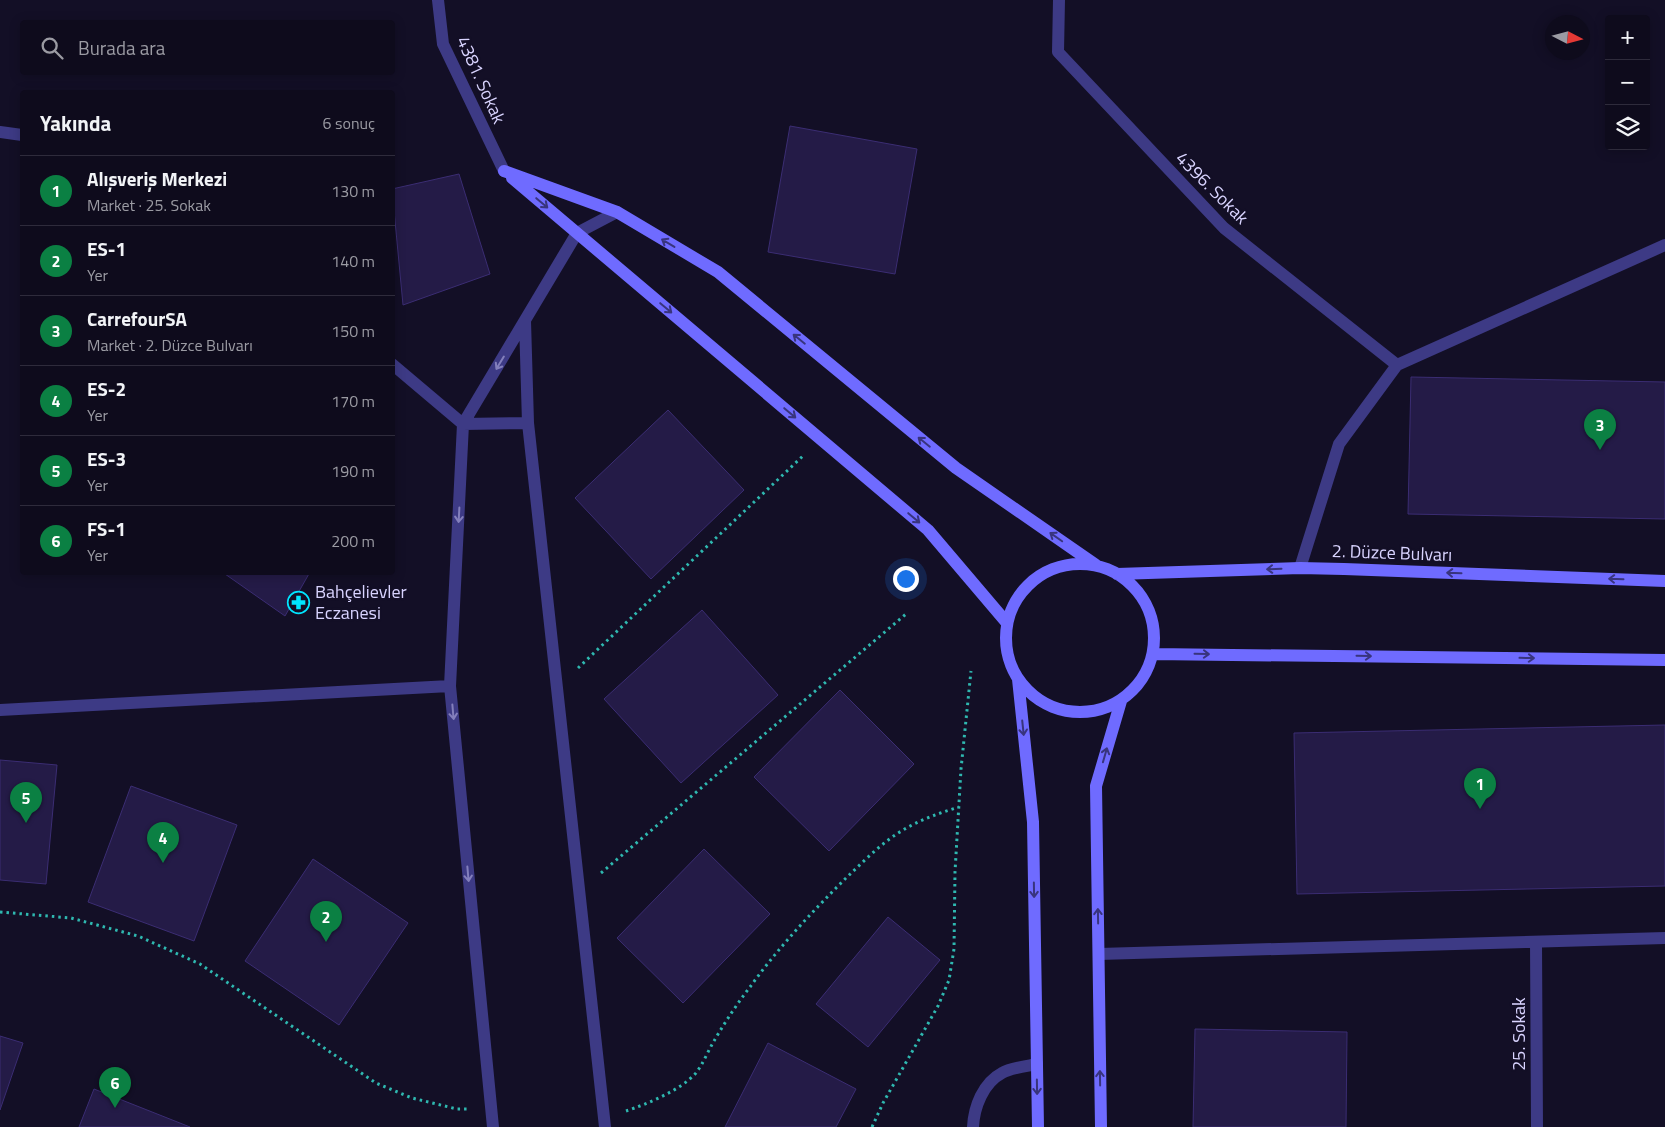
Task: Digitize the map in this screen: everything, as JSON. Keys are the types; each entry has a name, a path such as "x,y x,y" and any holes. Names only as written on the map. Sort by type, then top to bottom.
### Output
{"main road":[{"path":"504,171 617,212 718,272 956,468 1096,565 1117,574 1135,588 1148,608 1154,630 1153,654 1147,672 1136,688 1121,701 1100,710 1076,713 1054,708 1034,697 1018,679 1010,662 1006,643 1007,623 1016,601 1030,583 1037,578 1050,570 1072,564 1096,565"},
{"path":"504,171 928,530 1007,623"},
{"name":"2. Düzce Bulvarı","path":"1117,574 1300,568 1665,581"},
{"path":"1153,654 1665,660"},
{"path":"1018,679 1033,822 1038,1127"},
{"path":"1101,1127 1096,786 1121,701"}],"street":[{"name":"4381. Sokak","path":"438,0 444,44 504,171"},
{"name":"4396. Sokak","path":"1059,0 1058,52 1224,228 1397,365"},
{"path":"0,132 20,136"},
{"path":"493,1127 450,686 463,424 578,233 617,212"},
{"path":"1300,568 1339,444 1397,365 1665,245"},
{"path":"525,321 528,423 604,1122"},
{"path":"395,367 463,424 528,423"},
{"path":"0,710 450,686"},
{"path":"1098,954 1665,938"},
{"name":"25. Sokak","path":"1536,942 1537,1127"},
{"path":"972,1127 976,1108 982,1094 991,1082 1002,1072 1037,1064"}],"path":[{"path":"556,678 572,674 804,455 818,437"},
{"path":"578,883 595,878 906,614"},
{"path":"872,1127 938,1006 949,980 954,949 958,807 971,671"},
{"path":"604,1122 657,1099 677,1088 695,1074 749,987 780,947 814,909 878,848 902,831 930,817 958,807"},
{"path":"0,912 71,918 138,936 200,964 376,1083 412,1098 456,1109 491,1108"}],"building":[{"path":"790,126 917,149 895,274 768,252"},
{"path":"459,174 490,274 403,305 395,221 395,188"},
{"path":"1411,377 1665,382 1665,519 1408,514"},
{"path":"668,410 744,490 651,579 575,498"},
{"path":"226,575 308,575 285,616"},
{"path":"702,610 778,695 681,783 604,699"},
{"path":"840,690 914,764 829,851 754,777"},
{"path":"1665,725 1665,886 1297,894 1294,733"},
{"path":"0,760 57,765 46,884 0,880"},
{"path":"131,786 237,825 194,941 88,902"},
{"path":"704,849 770,914 683,1003 617,938"},
{"path":"313,859 408,923 339,1025 245,961"},
{"path":"888,917 940,960 868,1047 816,1004"},
{"path":"1195,1029 1347,1032 1346,1127 1193,1127"},
{"path":"0,1036 23,1043 0,1110"},
{"path":"768,1043 856,1089 836,1127 725,1127"},
{"path":"94,1089 190,1127 79,1127"}],"place":[{"name":"CarrefourSA","path":"1600,450"},
{"name":"Bahçelievler Eczanesi","path":"299,602"},
{"name":"Alışveriş Merkezi","path":"1480,809"},
{"name":"ES-3","path":"26,823"},
{"name":"ES-2","path":"163,863"},
{"name":"ES-1","path":"326,942"},
{"name":"FS-1","path":"115,1108"}]}
